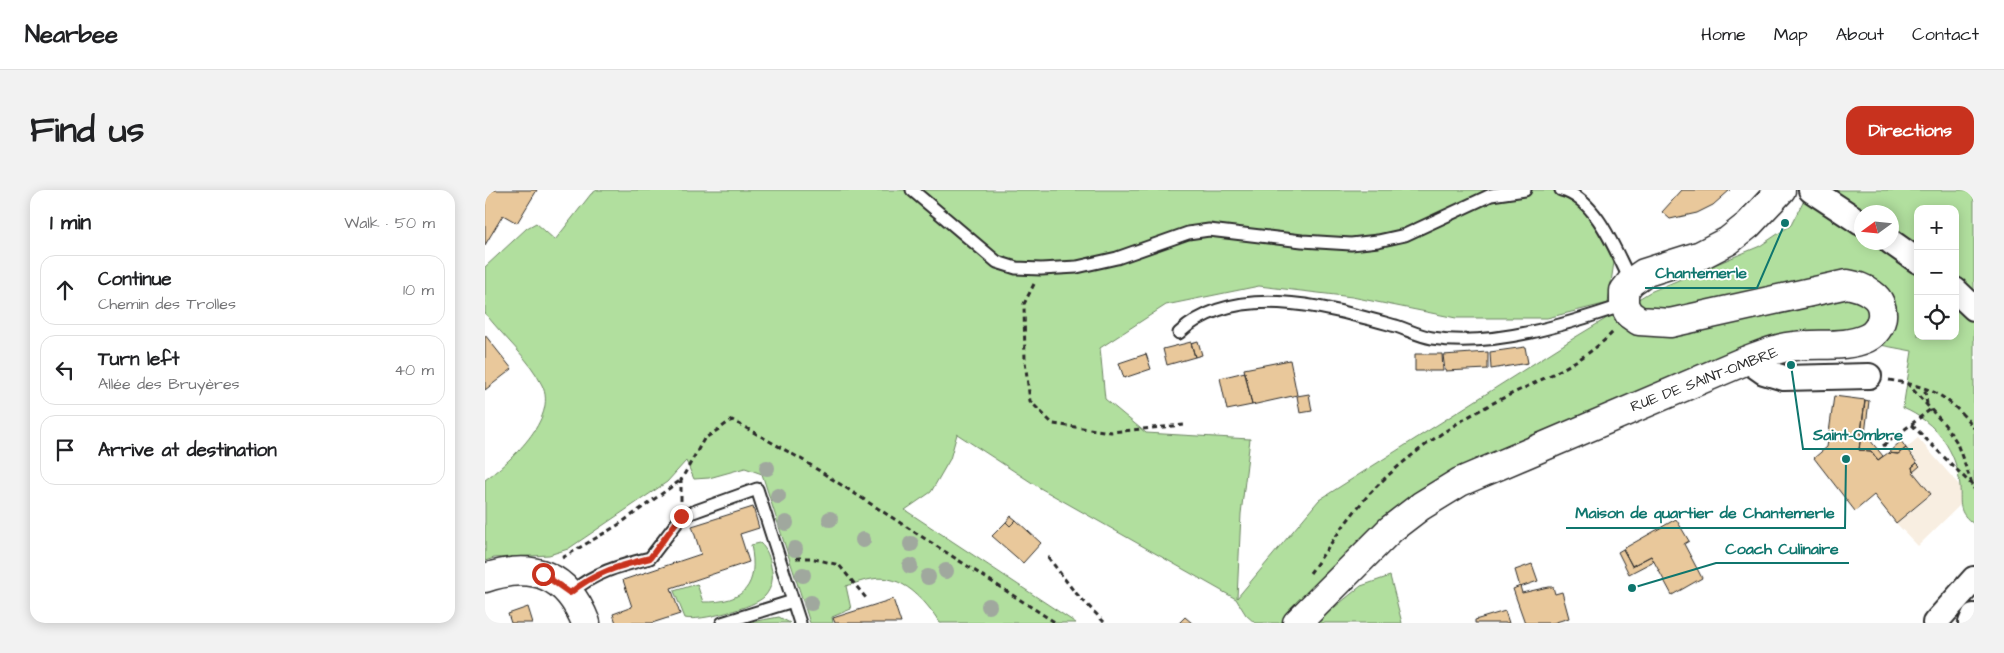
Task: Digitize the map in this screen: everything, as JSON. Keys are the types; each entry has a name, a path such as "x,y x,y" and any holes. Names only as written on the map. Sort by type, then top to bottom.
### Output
{"street":[{"path":"1628,300 1644,273 1701,255 1728,242 1748,225 1781,190"},
{"path":"1811,190 1854,218"},
{"path":"1899,248 1914,258"},
{"name":"RUE DE SAINT-OMBRE","path":"1297,623 1391,530 1421,506 1460,482 1747,360 1793,346 1851,343 1868,338 1879,330 1883,318 1880,304 1874,294 1862,287 1847,284 1670,323 1639,321 1628,300"},
{"path":"1959,294 1974,308"},
{"path":"1747,360 1763,372 1784,378 1869,376"},
{"path":"485,578 514,570 529,570 557,582 570,593 586,623"},
{"path":"1935,623 1974,579"},
{"path":"1971,623 1974,616"}],"lane":[{"path":"911,190 997,262 1016,268 1041,270 1085,266 1117,258 1188,233 1209,230 1302,241 1351,244 1378,241 1405,235 1491,195 1525,190"},
{"path":"1179,333 1194,320 1201,317 1234,306 1267,302 1321,308 1397,327 1431,338 1469,339 1500,337 1569,324 1628,300 1595,215 1583,200 1570,192 1561,190"},
{"path":"570,593 586,579 610,568 650,558 681,516 757,489 800,623"},
{"path":"723,623 793,601"}],"path":[{"path":"1041,270 1024,304 1025,361 1030,401 1053,424 1078,428 1111,432 1184,425"},
{"path":"1307,578 1329,546 1377,486 1433,440 1483,408 1589,353 1612,333 1628,300"},
{"path":"1869,376 1929,389 1945,398 1974,428"},
{"path":"1907,383 1931,409 1956,441 1973,487"},
{"path":"1927,405 1925,392 1929,389"},
{"path":"1883,446 1931,409"},
{"path":"529,570 545,567 618,525 681,480 704,439 731,420 801,459 1056,623"},
{"path":"1912,425 1973,487"},
{"path":"681,480 681,516"},
{"path":"779,557 811,558 839,565 866,598"},
{"path":"1048,557 1073,590 1105,623"}],"shaded area":[{"path":"1918,438 1960,486 1960,505 1918,546 1896,523 1931,495 1913,472 1920,466 1906,448"}],"green space":[{"path":"597,190 1579,190 1614,262 1608,303 1547,318 1456,318 1352,297 1259,286 1166,305 1100,348 1105,399 1146,433 1250,439 1241,514 1237,598 1319,500 1650,292 1760,246 1791,225 1809,190 1974,190 1974,524 1962,512 1958,473 1943,439 1925,421 1903,408 1912,351 1817,333 1796,333 1763,339 1546,431 1449,476 1292,623 1255,623 1246,615 1236,599 1040,488 957,434 950,459 931,492 905,510 1076,623 940,623 928,606 912,590 903,584 883,578 846,586 851,609 832,617 833,623 810,623 762,474 745,468 709,478 694,479 686,461 667,482 568,549 549,555 494,558 485,561 485,480 506,463 529,439 543,412 545,398 537,375 485,313 485,267 527,228 536,223 555,240 591,194"},
{"path":"760,543 768,554 772,575 771,586 765,596 751,605 727,613 702,618 685,618 674,591 697,584 703,602 729,599 739,595 746,589 753,571 751,545"},
{"path":"1390,576 1402,623 1315,623 1361,586"},
{"path":"779,617 790,623 747,623 751,622"}],"building":[{"path":"491,190 537,190 517,223 503,215 485,245 485,200"},
{"path":"1682,190 1730,190 1713,205 1697,213 1670,219 1662,212"},
{"path":"485,335 512,369 485,390"},
{"path":"1198,341 1202,355 1195,357 1191,343"},
{"path":"1191,342 1195,357 1167,365 1163,349"},
{"path":"1525,347 1528,363 1491,369 1490,352"},
{"path":"1488,352 1488,369 1445,371 1443,355"},
{"path":"1146,354 1151,369 1124,378 1119,363"},
{"path":"1415,354 1442,354 1443,371 1415,371"},
{"path":"1290,360 1297,395 1252,405 1244,369"},
{"path":"1245,372 1252,405 1227,410 1220,378"},
{"path":"1309,394 1312,411 1300,413 1297,396"},
{"path":"1834,396 1865,400 1859,450 1871,451 1878,460 1888,453 1898,454 1906,448 1917,463 1912,467 1913,472 1931,494 1896,523 1874,495 1855,511 1814,458 1827,447"},
{"path":"1865,400 1869,401 1865,434 1883,456 1878,460 1871,451 1859,450"},
{"path":"1901,441 1906,448 1898,454 1888,453"},
{"path":"1917,463 1920,466 1913,472 1912,467"},
{"path":"753,507 759,528 740,534 749,562 671,588 680,614 652,623 616,623 613,614 632,607 623,580 701,554 692,526"},
{"path":"1011,516 1016,520 1010,526 1006,522"},
{"path":"1676,519 1689,541 1684,544 1702,578 1672,595 1651,556 1632,566 1623,549"},
{"path":"1016,520 1041,543 1023,563 992,536 1006,522 1010,526"},
{"path":"1623,549 1632,566 1651,556 1654,561 1629,574 1618,552"},
{"path":"1532,564 1538,581 1520,587 1515,570"},
{"path":"1520,586 1522,593 1548,587 1553,587 1555,594 1562,592 1569,618 1553,623 1525,623 1513,589"},
{"path":"893,599 901,623 835,623 833,618"},
{"path":"528,607 533,623 511,623 508,614"},
{"path":"1505,611 1509,623 1475,623 1475,620"},
{"path":"1185,617 1192,623 1179,623"}],"place":[{"name":"Chantemerle","path":"1785,223"},
{"name":"Saint-Ombre","path":"1791,365"},
{"name":"Maison de quartier de Chantemerle","path":"1846,459"},
{"name":"Coach Culinaire","path":"1632,588"}],"route":[{"path":"543,574 557,582 570,593 586,579 610,568 650,558 681,516"}]}
